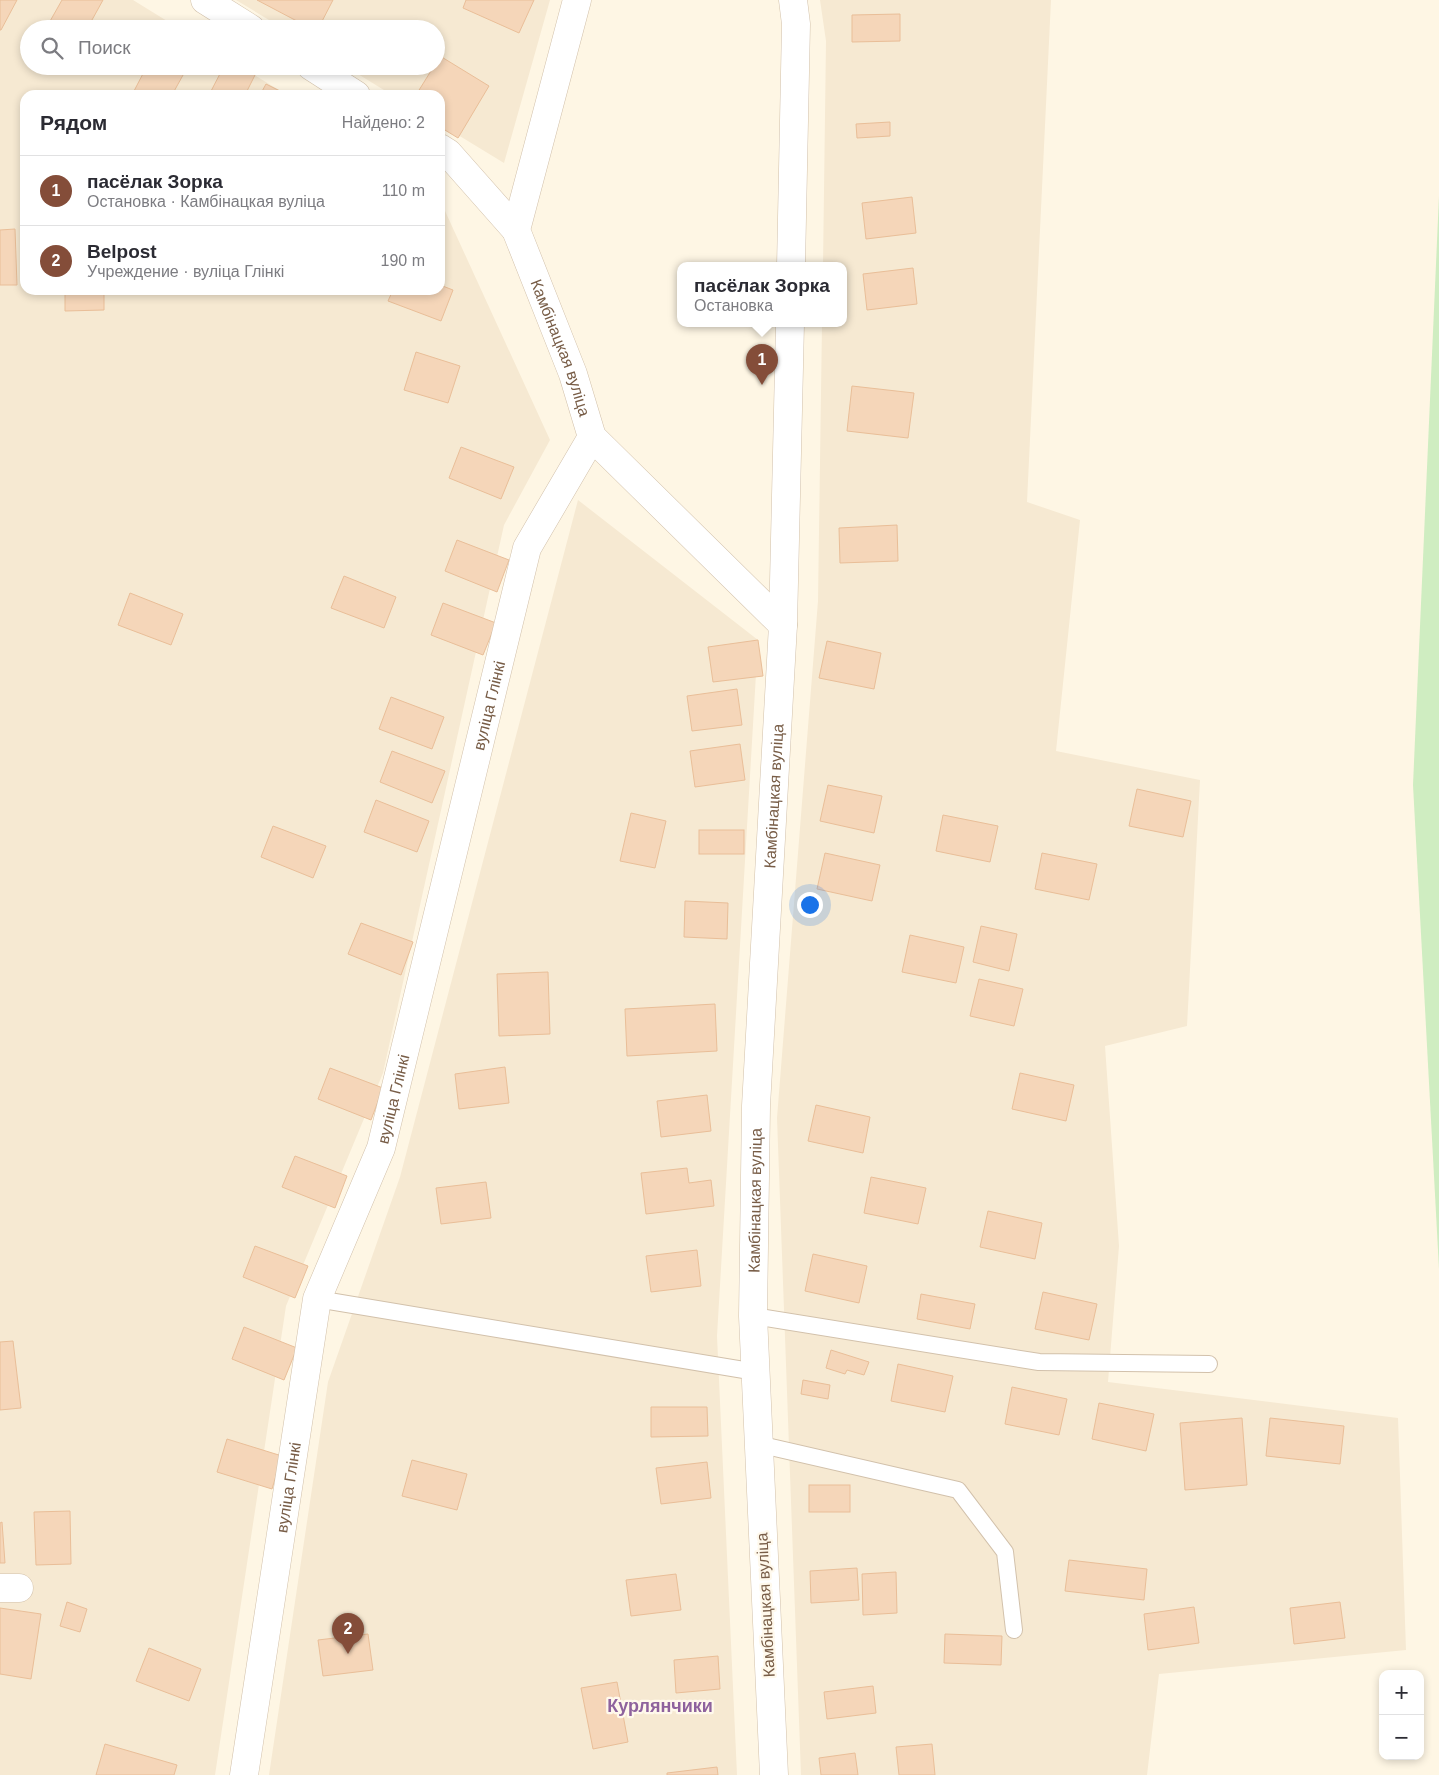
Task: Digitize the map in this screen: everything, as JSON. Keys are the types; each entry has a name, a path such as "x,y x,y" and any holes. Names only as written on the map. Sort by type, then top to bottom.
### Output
{"street":[{"path":"516,230 577,0"},
{"path":"791,262 796,24 793,0"},
{"path":"214,3 238,20"},
{"path":"325,75 348,90"},
{"path":"445,151 516,230"},
{"name":"Камбінацкая вуліца","path":"516,230 572,374 592,437 784,625"},
{"name":"Камбінацкая вуліца","path":"774,1775 753,1316 756,1106 784,625 790,327"},
{"name":"вуліца Глінкі","path":"244,1775 317,1299 381,1148 527,548 592,437"}],"lane":[{"path":"317,1299 756,1372"},
{"path":"753,1316 1038,1362 1209,1364"},
{"path":"758,1444 958,1490 1004,1552 1014,1630"}],"shaded area":[{"path":"0,0 133,0 165,20 20,20 20,75 255,75 279,90 20,90 20,295 445,295 445,211 550,440 504,525 383,1073 286,1306 215,1775 0,1775"},
{"path":"236,0 550,0 504,163 445,127 445,90 384,90 360,75 445,75 445,20 269,20"},
{"path":"820,0 1051,0 1027,502 1080,520 1056,751 1200,780 1187,1026 1105,1046 1119,1246 1108,1382 1398,1418 1406,1650 1159,1674 1147,1775 801,1775 777,1118 818,601 822,327 847,327 847,262 823,262 826,41"},
{"path":"578,500 758,640 717,1336 737,1775 269,1775 328,1382 400,1177"}],"green space":[{"path":"1439,196 1439,1269 1413,785"}],"building":[{"path":"0,0 17,0 1,30 0,30"},
{"path":"62,0 103,0 92,20 51,20"},
{"path":"257,0 333,0 323,20 295,20"},
{"path":"466,0 534,0 519,33 463,8"},
{"path":"900,14 900,41 852,42 852,15"},
{"path":"445,59 489,86 458,138 445,130 445,90 419,90 428,75 445,75"},
{"path":"142,75 183,75 175,90 135,90"},
{"path":"219,75 255,75 248,90 212,90"},
{"path":"266,84 278,90 263,90"},
{"path":"890,122 890,136 857,138 856,124"},
{"path":"912,197 916,233 866,239 862,203"},
{"path":"15,229 17,285 0,285 0,230"},
{"path":"913,268 917,304 867,310 863,274"},
{"path":"445,287 453,290 441,321 388,301 391,295 445,295"},
{"path":"65,295 104,295 104,310 65,311"},
{"path":"416,352 460,366 448,403 404,390"},
{"path":"852,386 914,393 908,438 847,431"},
{"path":"461,447 514,467 501,499 449,478"},
{"path":"897,525 898,561 840,563 839,528"},
{"path":"457,540 509,560 497,592 445,571"},
{"path":"344,576 396,597 384,628 331,608"},
{"path":"130,593 183,614 171,645 118,625"},
{"path":"443,603 496,623 483,655 431,635"},
{"path":"758,640 763,676 713,682 708,647"},
{"path":"827,641 881,653 874,689 819,678"},
{"path":"737,689 742,725 692,731 687,696"},
{"path":"391,697 444,717 432,749 379,729"},
{"path":"740,744 745,780 695,787 690,751"},
{"path":"392,751 445,771 432,803 380,782"},
{"path":"828,785 882,796 874,833 820,821"},
{"path":"1137,789 1191,801 1183,837 1129,826"},
{"path":"376,800 429,821 417,852 364,832"},
{"path":"631,813 666,821 655,868 620,861"},
{"path":"943,815 998,826 990,862 936,851"},
{"path":"273,826 326,846 313,878 261,857"},
{"path":"699,830 744,830 744,854 699,854"},
{"path":"825,853 880,865 872,901 817,889"},
{"path":"1042,853 1097,864 1089,900 1035,889"},
{"path":"685,901 728,903 727,939 684,937"},
{"path":"361,923 413,942 401,975 348,954"},
{"path":"981,926 1017,934 1009,971 973,962"},
{"path":"910,935 964,947 956,983 902,972"},
{"path":"548,972 550,1034 499,1036 497,974"},
{"path":"979,979 1023,989 1014,1026 970,1016"},
{"path":"715,1004 717,1051 627,1056 625,1009"},
{"path":"505,1067 509,1103 459,1109 455,1074"},
{"path":"330,1068 383,1088 371,1120 318,1099"},
{"path":"1020,1073 1074,1085 1066,1121 1012,1109"},
{"path":"707,1095 711,1131 661,1137 657,1101"},
{"path":"816,1105 870,1117 863,1153 808,1141"},
{"path":"295,1156 347,1176 335,1208 282,1187"},
{"path":"687,1168 689,1183 711,1180 714,1206 646,1214 641,1173"},
{"path":"871,1177 926,1188 918,1224 864,1213"},
{"path":"486,1182 491,1218 441,1224 436,1188"},
{"path":"988,1211 1042,1223 1035,1259 980,1247"},
{"path":"255,1246 308,1266 295,1298 243,1277"},
{"path":"697,1250 701,1286 651,1292 646,1256"},
{"path":"813,1254 867,1266 859,1303 805,1291"},
{"path":"1043,1292 1097,1304 1089,1340 1035,1329"},
{"path":"921,1294 975,1304 970,1329 917,1319"},
{"path":"244,1327 297,1348 284,1380 232,1359"},
{"path":"13,1341 21,1408 0,1410 0,1342"},
{"path":"831,1350 869,1362 864,1375 847,1370 845,1374 826,1368"},
{"path":"898,1364 953,1376 945,1412 891,1401"},
{"path":"803,1380 830,1385 828,1399 801,1394"},
{"path":"1012,1387 1067,1399 1059,1435 1005,1424"},
{"path":"1099,1403 1154,1414 1146,1451 1092,1439"},
{"path":"651,1407 707,1407 708,1436 651,1437"},
{"path":"1242,1418 1247,1485 1185,1490 1180,1423"},
{"path":"1270,1418 1344,1426 1340,1464 1266,1456"},
{"path":"227,1439 282,1456 272,1489 217,1472"},
{"path":"412,1460 467,1474 457,1510 402,1496"},
{"path":"707,1462 711,1498 661,1504 656,1468"},
{"path":"809,1485 850,1485 850,1512 809,1512"},
{"path":"70,1511 71,1564 36,1565 34,1512"},
{"path":"2,1522 5,1563 0,1563 0,1523"},
{"path":"1069,1560 1147,1569 1144,1600 1065,1591"},
{"path":"857,1568 859,1600 811,1603 810,1571"},
{"path":"896,1572 897,1613 863,1615 862,1574"},
{"path":"676,1574 681,1610 631,1616 626,1580"},
{"path":"67,1602 87,1609 80,1632 60,1626"},
{"path":"1340,1602 1345,1638 1294,1644 1290,1608"},
{"path":"1194,1607 1199,1643 1148,1650 1144,1614"},
{"path":"0,1608 41,1614 31,1679 0,1674"},
{"path":"368,1634 373,1670 323,1676 318,1640"},
{"path":"945,1634 1002,1636 1001,1665 944,1663"},
{"path":"149,1648 201,1669 189,1701 136,1681"},
{"path":"718,1656 720,1689 676,1693 674,1660"},
{"path":"617,1682 628,1742 593,1749 581,1688"},
{"path":"873,1686 876,1713 827,1719 824,1692"},
{"path":"105,1744 177,1765 174,1775 96,1775"},
{"path":"932,1744 935,1775 899,1775 896,1747"},
{"path":"855,1753 858,1775 821,1775 819,1758"},
{"path":"717,1767 718,1775 667,1775 667,1773"}],"place":[{"name":"пасёлак Зорка","path":"762,385"},
{"name":"Belpost","path":"348,1654"}],"district":[{"name":"Курлянчики","path":"660,1706"}]}
